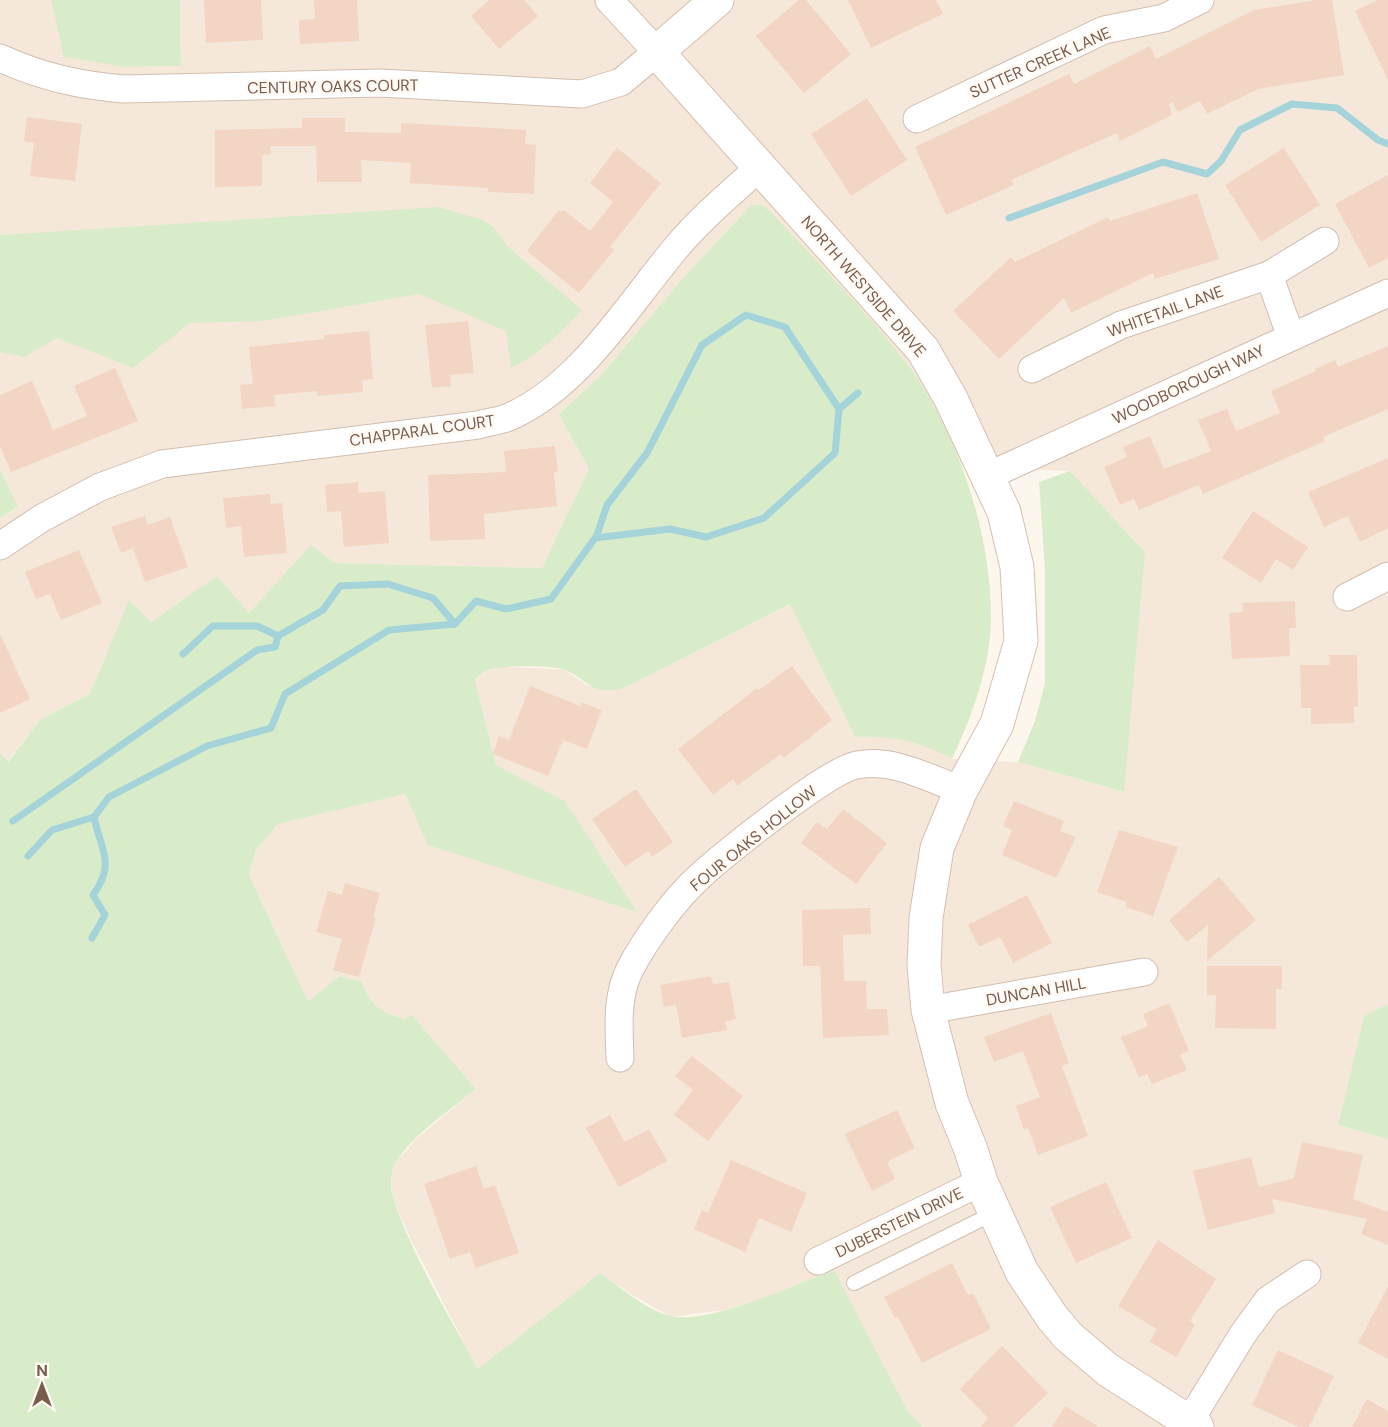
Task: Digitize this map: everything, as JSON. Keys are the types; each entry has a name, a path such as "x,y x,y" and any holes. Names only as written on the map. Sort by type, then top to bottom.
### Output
{"street":[{"path":"609,0 657,52 717,0"},
{"name":"SUTTER CREEK LANE","path":"917,119 1104,30 1164,18 1200,0"},
{"name":"CENTURY OAKS COURT","path":"0,58 50,79 84,86 124,89 380,83 582,94 621,81 657,52"},
{"name":"NORTH WESTSIDE DRIVE","path":"657,52 760,166 829,248 923,350 951,399 1004,512 1017,567 1021,641 998,724 961,790 937,848 926,918 924,965 928,1010 952,1103 981,1182 1022,1272 1068,1336 1124,1382 1193,1424"},
{"name":"CHAPPARAL COURT","path":"0,546 42,518 100,488 162,464 478,425 508,417 535,403 582,363 677,247 707,214 760,166"},
{"name":"WHITETAIL LANE","path":"1032,369 1121,325 1269,275 1325,241"},
{"path":"1269,275 1291,337"},
{"name":"WOODBOROUGH WAY","path":"988,476 1388,293"},
{"path":"1347,597 1388,576"},
{"name":"FOUR OAKS HOLLOW","path":"620,1058 619,1011 629,970 658,925 697,879 721,859 810,790 855,765 893,765 961,790"},
{"name":"DUNCAN HILL","path":"928,1010 1144,972"},
{"name":"DUBERSTEIN DRIVE","path":"818,1261 981,1182"},
{"path":"1193,1424 1243,1334 1268,1300 1307,1274"}],"lane":[{"path":"854,1283 996,1212"}],"shaded area":[{"path":"0,0 51,0 64,56 123,67 181,66 180,0 1388,0 1388,1004 1364,1016 1338,1125 1388,1139 1388,1427 923,1427 908,1412 755,1301 725,1310 671,1317 600,1273 478,1370 411,1240 393,1198 391,1181 394,1164 416,1139 476,1089 411,1014 405,1019 381,1011 340,976 308,1001 249,875 256,850 278,824 405,794 565,801 496,765 475,680 486,671 502,667 563,669 588,686 624,688 791,604 855,737 889,736 923,744 952,759 1018,762 1123,792 1145,552 1070,471 963,466 926,393 905,361 770,211 762,205 751,205 684,277 601,375 559,414 589,469 542,568 335,563 312,546 249,613 217,577 151,622 129,601 90,694 40,720 7,762 0,753 0,518 18,506 0,469"}],"green space":[{"path":"51,0 180,0 181,66 123,67 64,57"},
{"path":"751,205 762,205 770,211 904,360 923,387 940,418 968,483 978,518 990,587 990,638 979,691 952,759 905,740 855,737 790,604 624,688 598,689 558,668 492,669 475,680 496,765 565,801 637,912 428,845 405,794 278,824 256,850 249,875 308,1001 340,976 362,982 369,997 384,1011 405,1019 411,1014 476,1089 411,1143 395,1164 391,1182 394,1200 411,1243 478,1369 600,1273 652,1309 671,1316 687,1317 707,1315 752,1302 834,1270 908,1412 923,1427 0,1427 0,753 8,762 40,720 90,694 129,600 151,622 217,576 249,613 311,545 335,563 542,568 589,469 559,414 601,375 684,277"},
{"path":"438,207 480,219 495,228 508,247 582,310 540,350 511,368 506,331 419,294 262,321 190,323 133,368 57,338 24,357 0,352 0,235"},
{"path":"0,469 18,506 0,518"},
{"path":"1070,471 1145,552 1124,792 1018,762 1035,721 1045,683 1045,570 1039,482"},
{"path":"1388,1004 1388,1139 1338,1125 1364,1016"}],"building":[{"path":"204,0 261,0 263,40 206,43"},
{"path":"314,0 357,0 359,41 300,44 299,20 315,19"},
{"path":"489,0 524,0 538,16 499,49 471,16"},
{"path":"799,0 806,0 851,54 804,93 756,36"},
{"path":"848,0 936,0 943,14 871,48"},
{"path":"1316,0 1332,0 1344,75 1258,89 1207,114 1200,101 1178,112 1172,102 1169,104 1172,115 1120,141 1117,133 1011,180 1014,185 946,215 915,147 1069,74 1074,84 1150,46 1156,59 1254,10"},
{"path":"1378,0 1388,0 1388,80 1355,11"},
{"path":"867,98 907,160 851,196 811,134"},
{"path":"27,117 82,124 75,181 30,176 34,143 24,141"},
{"path":"302,118 345,118 345,132 401,133 401,123 526,130 525,144 536,145 534,194 488,192 488,188 410,183 411,163 361,160 362,182 317,182 316,146 270,146 271,154 262,155 262,186 215,187 215,130 302,128"},
{"path":"617,148 661,183 610,247 614,250 579,293 527,251 558,211 565,211 590,231 613,202 590,183"},
{"path":"1284,148 1320,205 1261,242 1225,185"},
{"path":"1388,175 1388,258 1369,268 1335,204"},
{"path":"1197,193 1219,259 1155,279 1153,273 1071,313 1064,298 999,359 953,311 1011,257 1015,262 1108,217 1110,221"},
{"path":"468,321 474,373 450,375 451,386 432,388 425,325"},
{"path":"369,331 373,379 362,380 363,392 317,396 317,391 274,395 275,406 242,409 240,385 253,384 249,347 324,339 324,335"},
{"path":"1388,346 1388,409 1323,437 1325,441 1203,494 1199,485 1139,510 1134,499 1120,505 1104,467 1127,457 1123,447 1150,436 1164,469 1211,451 1198,420 1227,409 1236,431 1280,413 1271,391 1335,360 1338,367"},
{"path":"115,368 138,421 11,472 0,446 0,395 32,381 53,430 87,416 74,386"},
{"path":"555,446 558,472 554,472 557,506 484,514 485,539 430,541 428,475 506,472 504,451"},
{"path":"1388,458 1388,528 1360,542 1348,516 1324,527 1308,492"},
{"path":"358,482 358,493 385,491 389,543 344,547 341,511 327,512 325,485"},
{"path":"270,494 271,504 282,503 287,553 244,557 241,526 226,528 223,498"},
{"path":"1253,511 1308,547 1293,570 1276,559 1261,583 1222,558"},
{"path":"145,516 148,525 170,517 188,567 145,582 133,548 121,553 111,527"},
{"path":"79,550 102,603 61,620 50,594 36,599 25,572"},
{"path":"1295,601 1296,628 1289,628 1290,656 1232,659 1229,613 1243,612 1242,603"},
{"path":"0,634 30,699 0,713"},
{"path":"1329,655 1357,655 1358,707 1354,707 1354,723 1311,724 1311,708 1301,708 1300,665 1330,665"},
{"path":"792,666 832,720 784,758 781,754 737,786 733,779 713,795 678,749 757,688 759,690"},
{"path":"530,686 580,706 581,702 602,710 587,749 563,740 548,776 493,754 499,736 509,740"},
{"path":"636,789 673,842 652,857 648,851 625,867 592,819"},
{"path":"1014,801 1064,821 1060,831 1076,837 1056,878 1002,855 1012,830 1003,826"},
{"path":"843,809 887,843 856,884 801,843 817,822 827,829"},
{"path":"1119,830 1178,847 1153,916 1126,907 1127,902 1097,892"},
{"path":"1219,877 1256,920 1207,961 1208,925 1187,942 1169,920"},
{"path":"345,883 380,893 373,917 376,918 359,977 333,970 342,939 316,932 328,891 342,895"},
{"path":"1027,895 1052,943 1013,963 1000,937 979,947 968,925"},
{"path":"870,908 871,934 843,935 844,981 866,981 867,1009 887,1009 889,1035 823,1038 820,966 803,966 802,910"},
{"path":"1207,966 1282,966 1282,989 1276,989 1276,1029 1215,1028 1216,995 1207,995"},
{"path":"711,976 713,984 729,982 736,1019 725,1022 727,1030 682,1038 676,1005 664,1007 660,985"},
{"path":"1169,1003 1189,1051 1180,1055 1187,1070 1152,1084 1147,1074 1139,1077 1121,1037 1148,1026 1143,1014"},
{"path":"1051,1013 1069,1063 1062,1066 1088,1136 1038,1155 1028,1128 1024,1130 1016,1106 1040,1097 1023,1051 994,1062 984,1037"},
{"path":"692,1056 743,1096 708,1141 674,1115 693,1090 675,1076"},
{"path":"897,1110 915,1148 887,1162 895,1179 872,1191 845,1134"},
{"path":"610,1115 625,1142 649,1129 667,1161 619,1187 586,1128"},
{"path":"1302,1142 1363,1155 1353,1199 1388,1212 1388,1245 1361,1234 1367,1219 1272,1199 1275,1213 1208,1230 1193,1171 1251,1157 1259,1187 1294,1178"},
{"path":"731,1160 807,1193 791,1232 759,1218 745,1252 694,1229 702,1210 708,1213"},
{"path":"476,1166 484,1189 495,1185 519,1253 475,1268 470,1252 450,1259 424,1184"},
{"path":"1106,1182 1132,1238 1076,1263 1050,1207"},
{"path":"1158,1240 1216,1279 1190,1321 1195,1325 1176,1357 1150,1342 1157,1329 1118,1306"},
{"path":"952,1263 968,1295 973,1293 991,1329 922,1363 898,1317 895,1318 884,1297"},
{"path":"1388,1286 1388,1359 1358,1343"},
{"path":"1002,1346 1048,1393 1013,1427 980,1427 988,1418 960,1389"},
{"path":"1278,1350 1334,1376 1309,1427 1299,1427 1252,1405"},
{"path":"1367,1399 1388,1411 1388,1427 1352,1427"},
{"path":"1065,1406 1099,1427 1052,1427"}],"waterway":[{"path":"1009,218 1163,162 1207,174 1221,161 1240,130 1292,104 1337,108 1378,140 1388,144"},
{"path":"596,538 607,505 647,453 702,345 746,315 785,327 839,409"},
{"path":"92,938 105,915 93,895 100,884 105,865 103,848 94,817 109,797 207,746 271,728 285,694 389,630 455,624 476,601 506,609 551,599 595,538 670,529 706,537 764,518 835,453 839,409 858,393"},
{"path":"13,821 257,650 275,647 278,636 323,610 340,586 388,584 433,598 455,624"},
{"path":"183,654 213,626 257,626 278,636"},
{"path":"28,856 52,830 94,817"}]}
